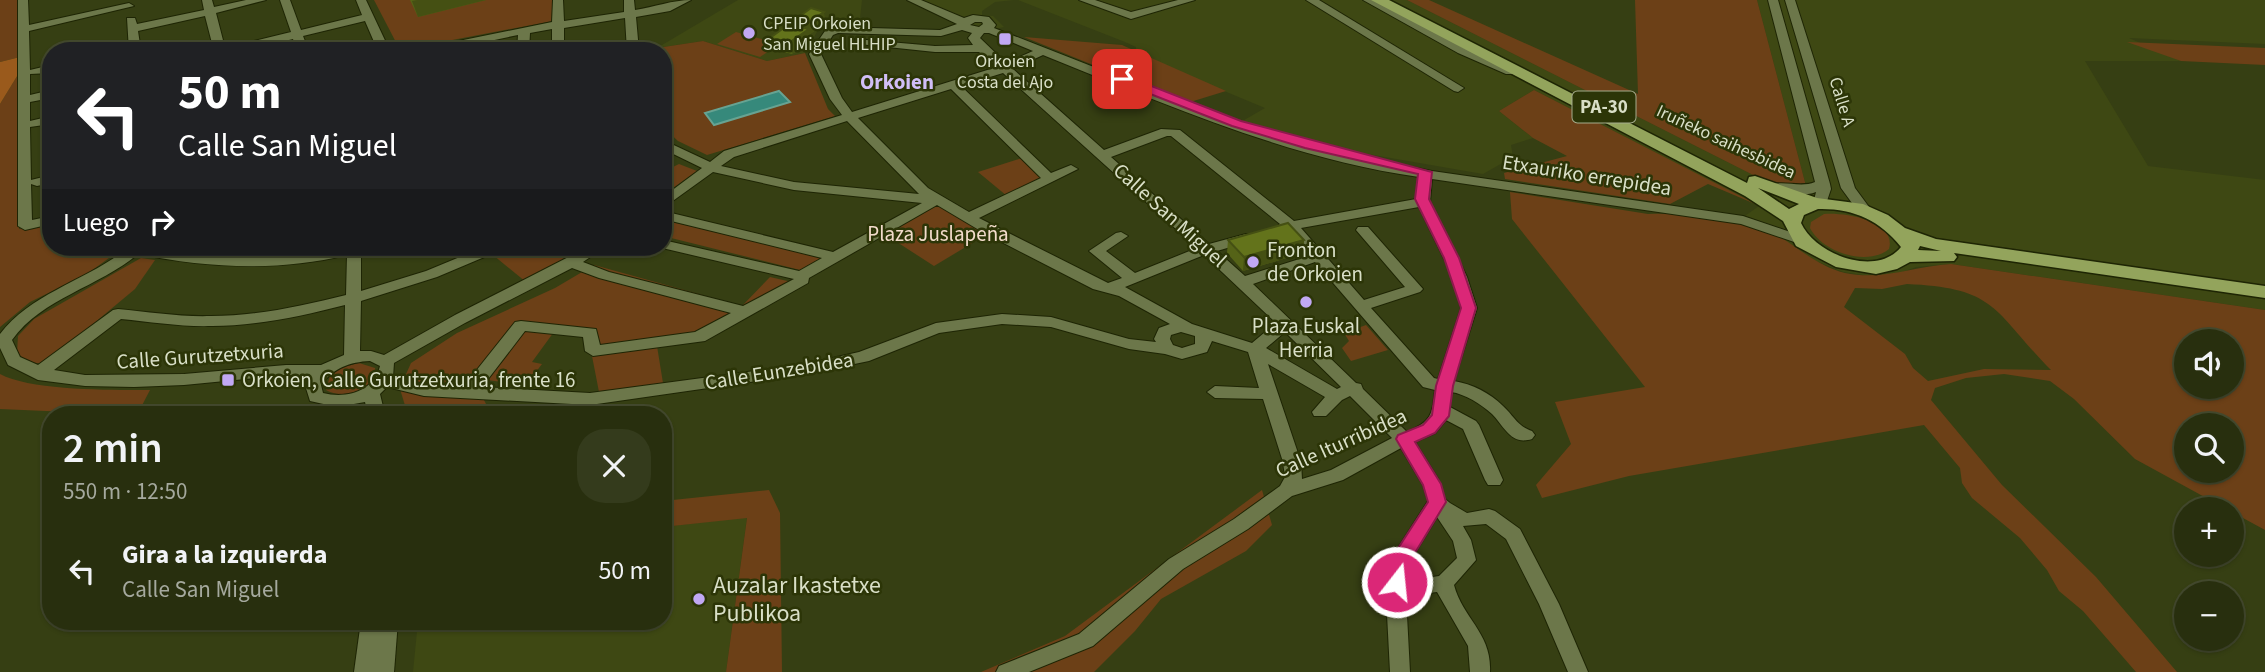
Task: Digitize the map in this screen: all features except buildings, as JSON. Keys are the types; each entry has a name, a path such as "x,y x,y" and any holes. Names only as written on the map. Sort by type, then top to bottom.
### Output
{"highway":[{"name":"Iruñeko saihesbidea","path":"1378,0 1517,74 1756,188 1818,204"},
{"name":"Iruñeko saihesbidea","path":"1397,0 1756,188 1792,219"},
{"name":"Iruñeko saihesbidea","path":"1751,219 1768,210 1756,188"},
{"name":"PA-30","path":"1818,204 1866,211 1901,233 1933,244 2265,292"},
{"path":"1818,204 1796,212 1792,219 1800,240 1831,259 1852,265 1889,265 1907,256 1936,256 2265,304"},
{"path":"1901,233 1911,247 1907,256"}],"street":[{"path":"23,0 25,226 42,222"},
{"path":"132,29 209,6 261,0"},
{"path":"285,0 300,42"},
{"path":"361,0 380,42"},
{"path":"558,0 558,42"},
{"path":"629,0 632,42"},
{"path":"481,42 524,30 673,7 686,0"},
{"path":"912,0 966,22"},
{"path":"923,0 966,22 969,30 982,30"},
{"path":"1084,0 1131,16 1182,1"},
{"path":"1311,0 1458,88"},
{"path":"1368,0 1462,51 1517,74"},
{"name":"Calle A","path":"1773,0 1822,184 1818,204"},
{"name":"Calle A","path":"1790,0 1848,188 1866,211"},
{"path":"32,27 128,3 133,42"},
{"path":"209,6 217,42"},
{"path":"266,42 369,17"},
{"path":"966,22 941,33 845,29 829,33 815,54 836,99 850,117 907,176 937,200 1098,286 1110,288 1167,314 1194,330 1204,343 1196,352 1182,354 1167,349 1162,339 1165,332 1174,327 1194,330 1255,349 1335,396"},
{"path":"523,42 524,30"},
{"name":"Calle San Miguel","path":"982,30 982,48 1243,282 1355,388 1404,439 1462,540 1467,560 1444,583"},
{"name":"Etxauriko errepidea","path":"982,30 1235,127 1322,153 1398,170 1751,219 1792,219"},
{"name":"Etxauriko errepidea","path":"982,30 1236,123 1309,145 1426,172"},
{"path":"859,41 935,49 982,48"},
{"path":"672,198 729,154 1004,69 1042,51"},
{"path":"34,72 42,71"},
{"path":"953,85 1049,179"},
{"path":"24,100 42,95"},
{"path":"1182,107 1179,111 1185,116 1170,125 1171,132 1291,226 1429,383 1467,389 1497,409 1514,431 1526,435"},
{"path":"35,124 42,122"},
{"path":"1103,155 1171,132"},
{"path":"672,150 712,169 752,180 937,200"},
{"path":"968,218 1071,169"},
{"path":"1426,172 1423,202 1449,252 1469,308 1444,386 1441,410 1471,425 1494,480"},
{"path":"880,194 907,176"},
{"path":"1756,188 1807,191 1822,184"},
{"path":"672,246 801,276 937,200"},
{"path":"1110,288 1207,249 1262,233 1423,202"},
{"path":"672,217 836,257"},
{"name":"Etxauriko errepidea","path":"1751,219 1800,240"},
{"path":"1363,230 1415,289 1363,305"},
{"path":"1121,236 1096,251 1134,279"},
{"name":"Calle Gurutzetxuria","path":"126,256 111,268 34,311 7,334 1,350 6,362 38,374 116,384 202,380 290,370 324,371"},
{"path":"181,256 220,263 247,263 316,256"},
{"path":"352,358 351,299 355,256"},
{"path":"38,374 118,314 223,321 351,299 440,271 475,256"},
{"path":"351,406 316,397 313,385 324,371 352,358 371,356 385,361 405,353 458,320 535,284 582,256"},
{"path":"1243,282 1309,260"},
{"path":"572,262 604,275 746,312"},
{"path":"469,392 521,326 590,333 593,351 699,337 803,279 801,276"},
{"name":"Calle Eunzebidea","path":"378,385 590,399 806,369 863,357 936,328 991,320 1051,322 1129,344 1167,349"},
{"path":"1255,349 1286,323"},
{"path":"1255,349 1292,461 1294,477 1286,491"},
{"path":"357,406 388,373 385,361"},
{"path":"377,406 378,385"},
{"path":"1320,412 1335,396 1355,388"},
{"path":"1215,392 1270,394"},
{"name":"Calle Iturribidea","path":"1006,672 1086,640 1176,564 1241,524 1286,491 1337,475 1404,439 1429,429 1440,416 1441,410"},
{"path":"1400,672 1400,589 1394,570 1434,493 1448,514 1465,522 1489,516 1513,534 1549,604 1578,672"},
{"path":"1400,589 1444,583 1446,599 1468,624 1478,644 1480,672"},
{"path":"364,672 370,630"},
{"path":"384,672 387,630"}],"shaded area":[{"name":"CPEIP Orkoien San Miguel HLHIP","path":"738,0 862,0 859,28 849,20 832,21 818,30 805,53 767,61 703,41 672,46 672,42 667,42"},
{"path":"909,0 1014,0 995,2 982,11 982,15 993,16 1004,27 990,30 972,29"},
{"path":"1018,0 1407,0 1761,179 1806,186 1757,0 2265,0 2265,44 2129,38 2181,61 2085,61 2148,166 2265,180 2265,310 1951,264 1916,267 1898,274 1875,277 1843,272 1811,259 1785,241 1758,228 1735,223 1759,206 1534,90 1499,111 1533,138 1511,145 1513,157 1483,174 1327,147 1239,123 1265,108 1181,73 1136,51 1136,47 1125,42"},
{"path":"20,57 19,73 0,104 0,62"},
{"name":"Auzalar Ikastetxe Publikoa","path":"747,517 726,672 413,672 417,630 672,630 672,526"}],"green space":[{"path":"0,0 18,0 20,57 0,62"},
{"path":"374,0 558,0 558,20 442,42 396,42"},
{"path":"1407,0 1429,0 1638,94 1635,0 1757,0 1806,186 1790,186 1761,179"},
{"path":"736,32 779,44 760,57 717,44"},
{"path":"1024,37 1122,45 1226,91 1187,103"},
{"path":"703,41 767,61 805,53 828,109 835,116 707,155 672,135 672,46"},
{"path":"2127,42 2265,48 2265,65 2181,61"},
{"path":"19,73 19,229 42,224 42,256 112,256 87,274 30,302 0,327 0,104"},
{"path":"1534,90 1760,206 1708,184 1670,204 1505,179 1504,173 1567,156 1533,138 1499,111"},
{"path":"1022,158 1041,178 1007,196 978,172"},
{"path":"679,164 697,171 672,189 672,168"},
{"path":"1510,192 1648,214 1695,215 1747,224 1775,234 1817,261 1845,273 1885,274 1951,264 2265,310 2265,530 2244,519 2244,497 2205,497 2179,483 2244,483 2244,413 2174,413 2174,480 2135,459 2074,399 2050,381 2004,374 1966,378 1935,388 1931,400 2002,485 2096,577 2177,672 2136,672 2083,611 2059,591 2047,570 2020,538 1972,498 1962,483 1960,468 1924,425 1629,476 1542,498 1536,485 1571,444 1555,402 1645,387 1512,219","holes":["1907,284 1937,286 1977,297 1991,306 2051,370 1984,369 1928,381 1913,368 1905,354 1844,307 1855,288 1882,289"]},
{"name":"Plaza Juslapeña","path":"940,204 989,233 934,266 886,235"},
{"path":"1824,214 1855,217 1877,225 1885,231 1889,239 1889,249 1869,257 1858,257 1834,250 1816,237 1810,228 1811,222"},
{"path":"672,222 815,255 820,259 800,270 672,238"},
{"path":"494,256 559,256 566,260 526,282"},
{"path":"141,258 155,260 135,289 45,364 28,362 17,353 18,336 34,319"},
{"path":"594,265 742,306 770,277 796,283 757,311 657,346 663,383 599,392 592,356 598,346 596,329 519,322 468,387 430,387 403,381 411,363 457,333 555,288"},
{"path":"1366,325 1388,350 1351,361 1342,348 1349,341 1344,333"},
{"path":"521,326 556,329 532,362 542,364 526,385 479,379"},
{"path":"359,363 375,368 375,376 365,387 341,394 326,390 330,376 343,367"},
{"path":"0,374 14,380 52,387 150,390 142,406 42,406 42,411 0,409"},
{"path":"399,386 480,392 487,406 405,406"},
{"path":"769,490 780,513 782,672 726,672 747,518 672,526 672,500"},
{"path":"1262,490 1272,525 1246,551 1161,599 1135,631 1094,672 981,672 1065,636"}],"water":[{"path":"779,91 790,102 714,125 705,113"}],"place":[{"name":"CPEIP Orkoien San Miguel HLHIP","path":"749,33"},
{"name":"Orkoien Costa del Ajo","path":"1005,39"},
{"name":"Fronton de Orkoien","path":"1253,262"},
{"name":"Plaza Euskal Herria","path":"1306,302"},
{"name":"Orkoien, Calle Gurutzetxuria, frente 16","path":"228,380"},
{"name":"Auzalar Ikastetxe Publikoa","path":"699,599"}],"district":[{"name":"Orkoien","path":"897,82"}],"route":[{"path":"1122,79 1236,123 1309,145 1426,172 1422,199 1452,258 1469,308 1444,386 1440,416 1429,429 1404,439 1432,484 1437,502 1394,570 1397,582"}]}
